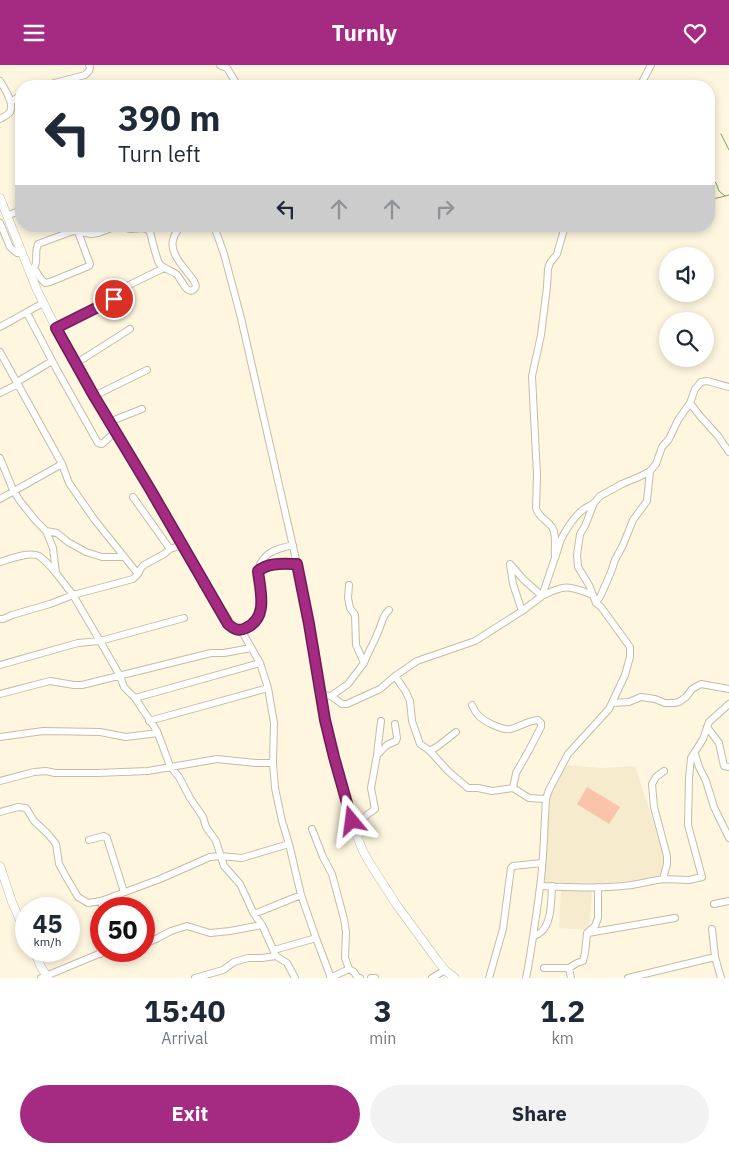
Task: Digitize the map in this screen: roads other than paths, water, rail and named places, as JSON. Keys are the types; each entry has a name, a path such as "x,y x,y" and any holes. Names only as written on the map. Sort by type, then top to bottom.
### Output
{"main road":[{"path":"0,198 22,253 32,270 43,303 75,364 228,624 240,630 255,623 262,605 258,571 263,567 276,564 297,564 320,695 334,757 356,834 363,851 385,888 428,948 455,978"},
{"path":"0,866 3,884 15,909"},
{"path":"38,962 45,978"}],"street":[{"path":"67,80 85,75 89,71 89,65"},
{"path":"222,65 234,80"},
{"path":"643,80 651,65"},
{"path":"0,81 11,102 11,110 0,119"},
{"path":"11,102 15,99"},
{"path":"7,216 15,213"},
{"path":"0,223 10,247 16,253 22,253"},
{"path":"70,232 38,244 36,247 36,264 32,270 45,283 90,264 78,232"},
{"path":"82,232 91,234 101,232"},
{"path":"150,232 159,263 180,277 189,291 195,288 196,284 176,257 173,237 177,232"},
{"path":"216,232 241,318 297,564"},
{"path":"555,557 552,527 540,517 536,507 537,475 532,376 541,335 548,269 557,254 563,232"},
{"path":"56,328 121,296 123,289 127,285 164,268"},
{"path":"0,326 43,303"},
{"path":"27,313 98,443 102,443 115,432"},
{"path":"75,364 130,329"},
{"path":"0,352 62,463 69,483 94,519 138,574"},
{"path":"0,393 52,361"},
{"path":"94,396 147,370"},
{"path":"542,596 564,534 583,509 622,484 650,471 656,464 662,447 669,439 678,420 690,403 694,389 701,382 707,381 729,387"},
{"path":"690,403 729,452"},
{"path":"109,422 142,409"},
{"path":"0,458 13,490 36,521 46,531 53,548 56,573"},
{"path":"0,499 62,463"},
{"path":"596,603 633,520 646,501 650,471"},
{"path":"134,497 170,549"},
{"path":"526,978 534,936 540,886 546,799 568,754 609,709 625,675 630,657 630,647 601,607 596,603 589,585 578,567 577,555 580,534 594,503"},
{"path":"46,531 57,533 86,552 102,557 124,557"},
{"path":"0,619 73,595 133,579 144,565 170,549 182,545"},
{"path":"258,571 260,563 266,555 274,550 293,545"},
{"path":"0,562 28,554 40,556 73,595 120,676 124,687 134,698 158,733 170,766 179,777 203,817 206,827 216,841 224,866 240,884 275,953 286,963 295,978"},
{"path":"522,611 513,584 510,564 542,596"},
{"path":"350,585 348,599 355,615 356,645 364,663"},
{"path":"320,695 330,696 342,704 347,704 380,689 417,661 475,641 542,596 564,587 577,589 593,595"},
{"path":"330,696 348,684 364,663 368,650 378,633 385,614 389,610"},
{"path":"0,665 78,643 100,641 184,618"},
{"path":"240,630 260,663 268,688 274,723 273,763 275,788 301,895 330,978 349,969"},
{"path":"0,694 50,681 66,685 82,685 211,653 224,653 251,647"},
{"path":"134,698 260,663"},
{"path":"395,676 406,691 410,701 412,721 420,744 430,751 448,771 468,788 492,791 513,788 529,798 546,799"},
{"path":"612,703 629,702 642,697 665,703 679,702 700,684 729,689"},
{"path":"149,721 268,688"},
{"path":"540,886 598,887 632,885 663,879 689,880 702,877 688,825 688,778 692,758 703,739 709,722 729,704"},
{"path":"472,705 476,714 482,720 500,728 509,730 529,721 538,720 540,723 537,735 516,773 513,788"},
{"path":"356,834 361,833 365,816 375,809 371,788 382,721"},
{"path":"377,755 387,745 396,741 395,724"},
{"path":"707,727 718,743 724,766 729,767"},
{"path":"0,737 43,731 100,732 126,737 158,733"},
{"path":"430,751 456,732"},
{"path":"695,754 714,807 729,838"},
{"path":"0,781 34,772 97,773 148,771 218,759 273,763"},
{"path":"663,879 667,856 654,807 652,784 656,777 664,771"},
{"path":"0,812 18,807 26,808 34,821 56,844 59,863 78,897 90,903"},
{"path":"312,829 332,874 344,919 346,932 345,958 349,969 360,978"},
{"path":"88,840 104,836 108,838 124,892"},
{"path":"111,897 160,879 210,857 242,858 290,844"},
{"path":"489,978 503,929 511,868 513,866 542,863"},
{"path":"534,936 542,932 550,913 552,886"},
{"path":"544,968 570,968 584,961 587,933 595,926 598,918 598,887"},
{"path":"254,913 301,895"},
{"path":"714,904 729,901"},
{"path":"587,933 675,918"},
{"path":"155,940 171,931 187,926 210,933 262,925"},
{"path":"712,929 715,957 721,978"},
{"path":"195,978 222,970 234,962 248,958 262,958 316,938"},
{"path":"628,978 715,957"},
{"path":"45,978 90,958"},
{"path":"570,968 571,978"},
{"path":"432,978 446,970"}],"waterway":[{"path":"721,134 729,150"},
{"path":"715,182 719,191 725,196"},
{"path":"715,198 729,195"}]}
